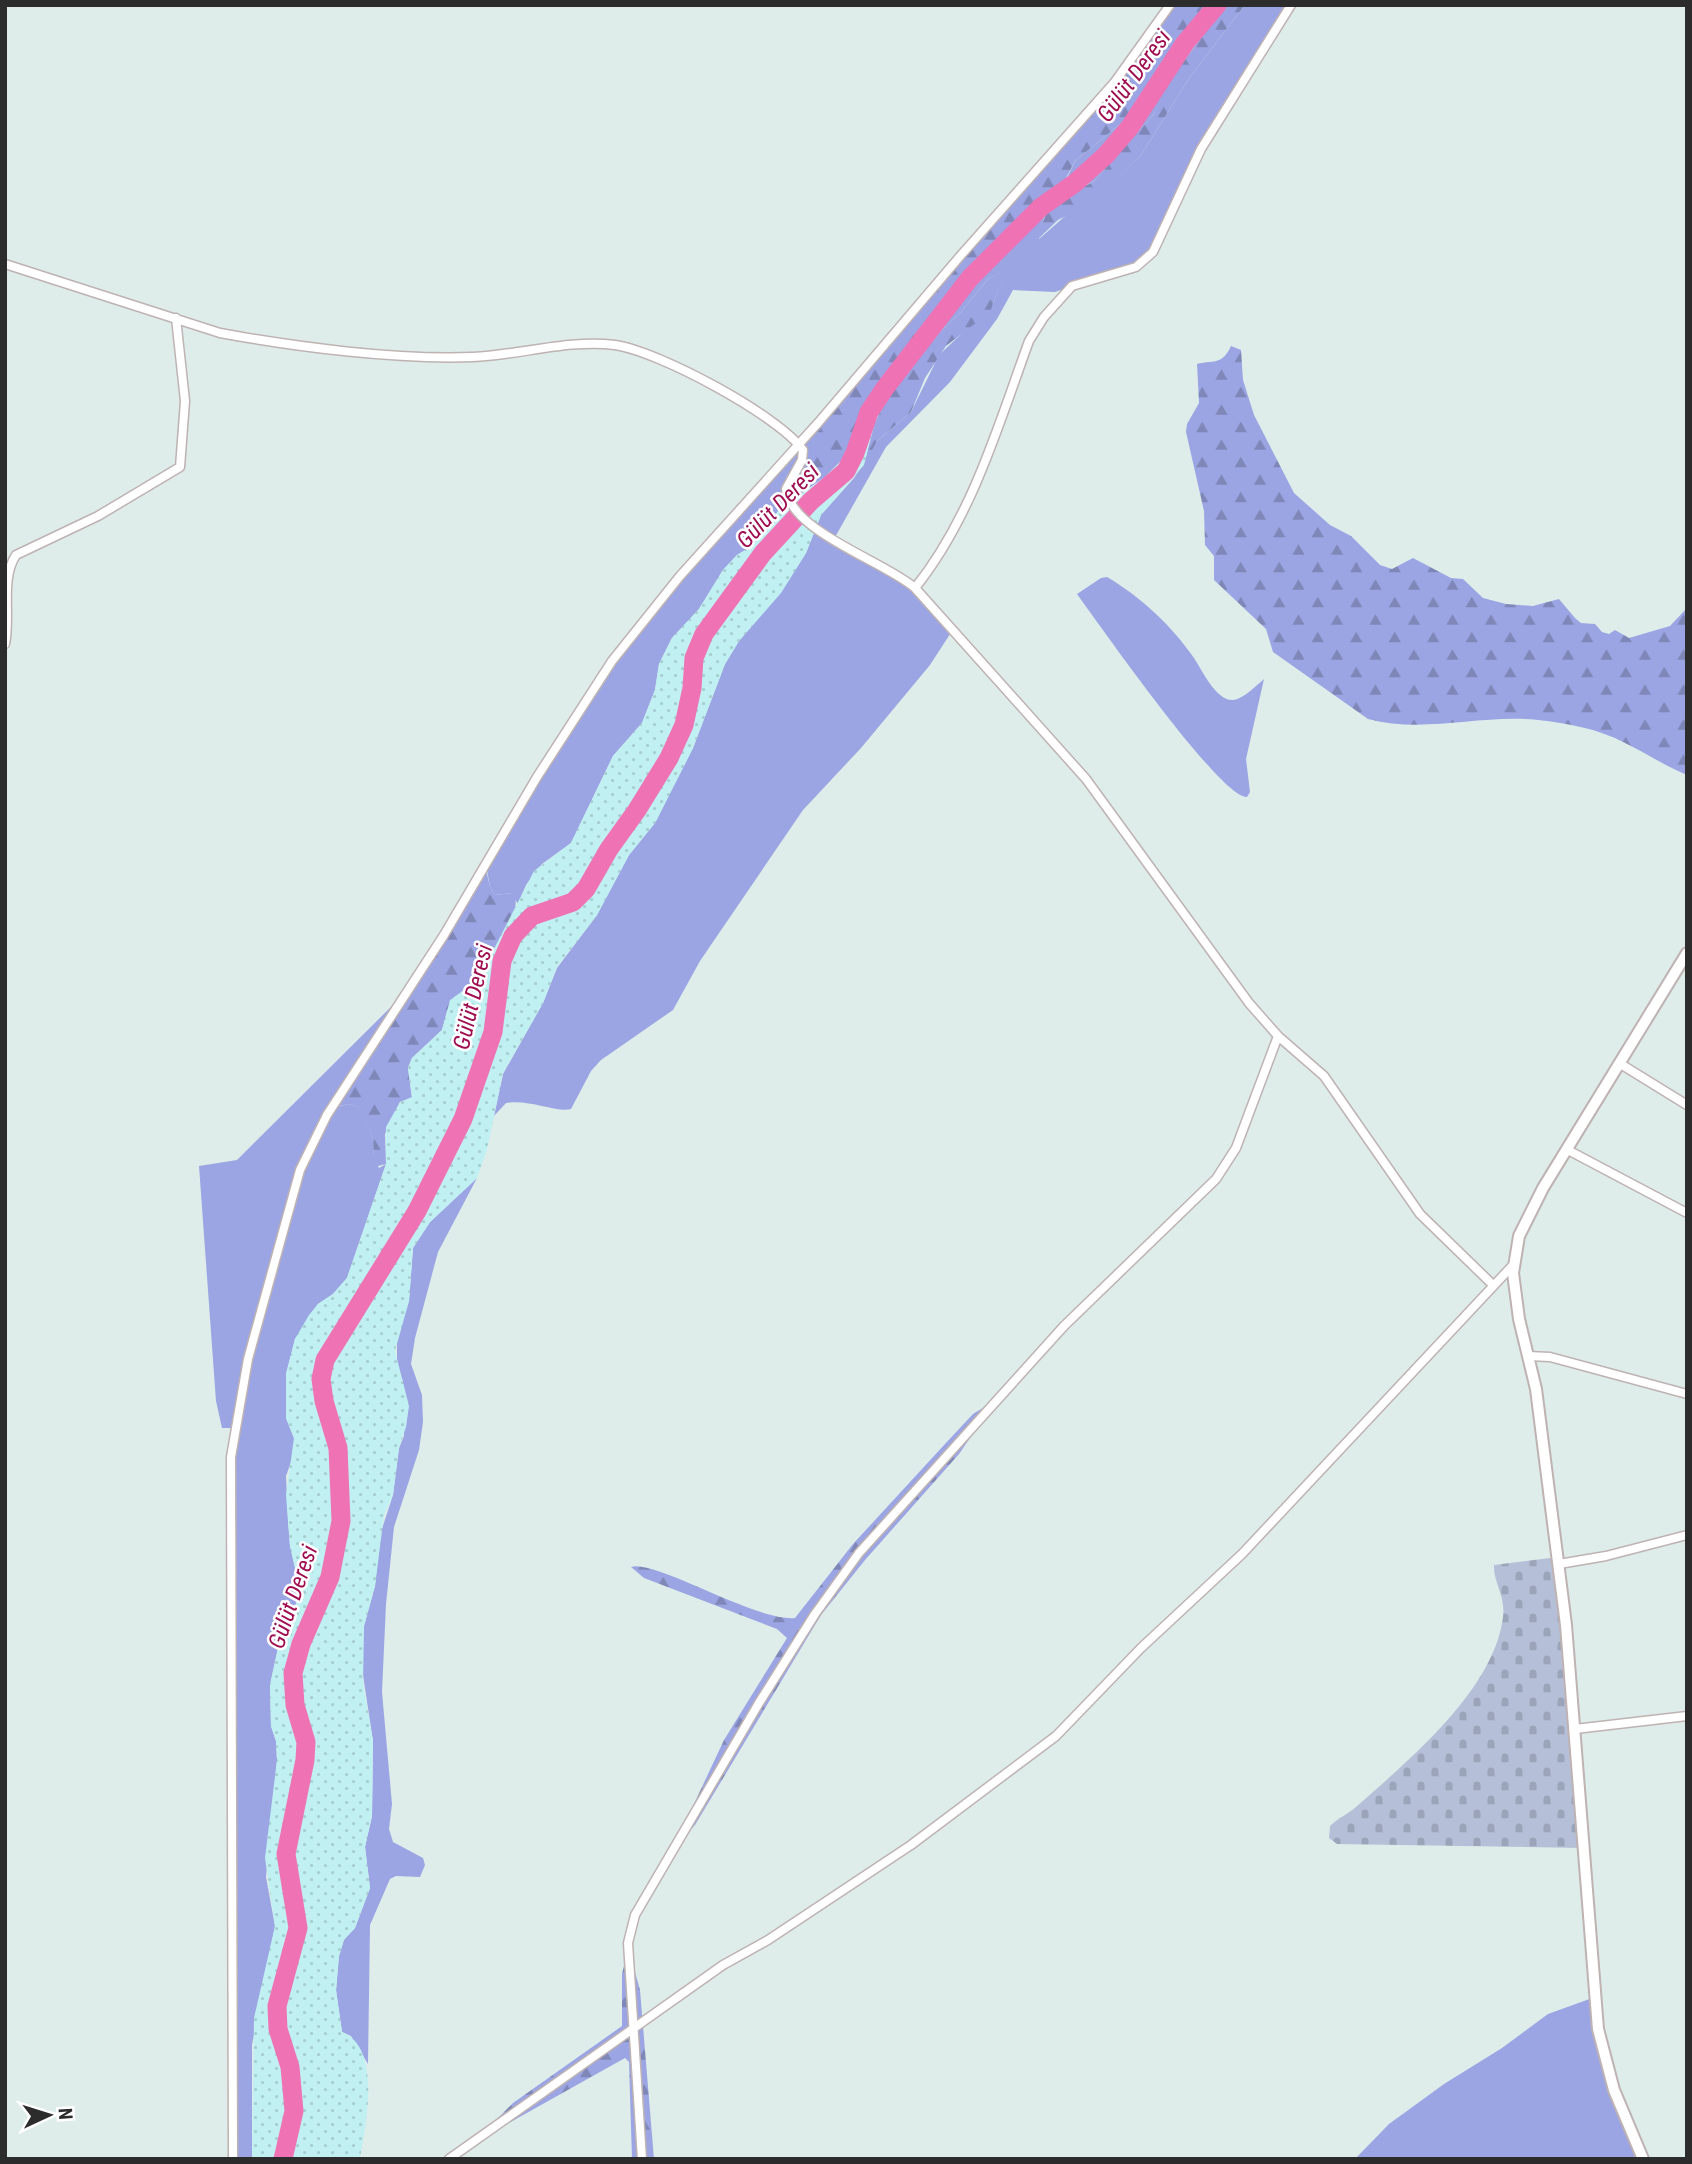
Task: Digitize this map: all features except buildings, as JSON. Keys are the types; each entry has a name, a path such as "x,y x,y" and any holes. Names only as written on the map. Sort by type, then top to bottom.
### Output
{"street":[{"path":"233,2159 231,1457 248,1359 300,1170 327,1115 444,935 537,777 611,660 680,576 1114,83 1170,5"},
{"path":"915,588 947,543 963,511 1029,341 1044,317 1072,286 1136,267 1153,252 1201,149 1291,5"},
{"path":"5,264 220,333 254,340 429,356 506,355 590,344 625,347 754,407 803,450 802,460 786,489 793,507 848,549 889,568 915,588 1086,779 1249,1003 1278,1036 1324,1076 1420,1214 1492,1284"},
{"path":"5,644 6,578 9,564 16,555 98,516 180,467 185,401 176,318"},
{"path":"1643,2159 1611,2081 1598,2029 1575,1729 1559,1564 1536,1389 1514,1294 1514,1264 1528,1215 1687,953"},
{"path":"642,2159 628,1943 635,1915 815,1614 859,1553 1064,1326 1216,1179 1236,1148 1278,1036"},
{"path":"1619,1063 1687,1105"},
{"path":"1566,1149 1687,1213"},
{"path":"449,2159 635,2030 723,1965 768,1940 911,1845 1056,1736 1141,1648 1242,1554 1307,1482 1414,1373 1492,1284 1514,1264"},
{"path":"1528,1356 1550,1357 1687,1394"},
{"path":"1559,1564 1618,1553 1687,1535"},
{"path":"1575,1729 1687,1716"}],"green space":[{"path":"1170,5 1204,5 1124,121 1075,161 1064,182 968,275 878,387 863,411 846,456 825,477 789,502 788,482 802,459 799,444 1114,83"},
{"path":"1204,5 1225,5 1171,78 1154,114 1094,181 1076,190 1045,214 1039,239 1072,210 1091,202 1141,155 1190,77 1245,5 1291,5 1201,149 1145,261 1055,292 1013,290 997,319 950,382 886,447 834,539 905,579 952,631 930,665 861,748 803,810 700,961 673,1010 601,1060 591,1071 571,1109 515,1102 506,1103 494,1116 503,1074 543,1003 557,968 597,915 629,855 655,823 693,748 725,664 739,641 781,592 806,553 821,515 854,478 877,441 911,412 939,355 993,304 1005,270 988,279 960,313 925,346 876,418 867,410 863,411 904,351 951,295 1001,241 1067,178 1075,161 1124,121"},
{"path":"1225,5 1245,5 1190,77 1141,155 1091,203 1058,220 1036,241 1048,208 1094,181 1154,114 1165,87"},
{"path":"1006,269 990,312 946,346 925,378 911,412 877,441 864,465 872,430 884,402 925,346 960,313 988,279"},
{"path":"1231,346 1241,350 1243,380 1254,415 1294,493 1330,525 1351,536 1380,565 1392,569 1413,558 1451,578 1463,579 1483,598 1506,604 1533,606 1559,599 1581,623 1595,624 1602,632 1609,634 1615,630 1629,638 1670,626 1687,608 1687,775 1615,738 1594,730 1560,723 1495,719 1410,725 1368,719 1273,652 1266,629 1214,580 1214,556 1205,545 1204,511 1186,432 1187,424 1199,403 1197,364 1224,357"},
{"path":"799,444 803,450 789,502 752,546 737,555 723,570 699,609 672,638 659,664 655,690 642,723 613,756 571,843 542,864 526,885 518,904 511,893 495,895 490,887 486,865 612,661"},
{"path":"1107,577 1144,603 1166,624 1221,696 1233,700 1241,698 1264,679 1246,759 1250,792 1247,797 1233,790 1188,742 1077,594"},
{"path":"485,865 490,887 495,895 511,893 516,897 515,912 478,980 466,988 447,1012 442,1030 412,1058 408,1068 412,1098 400,1102 385,1134 386,1164 374,1167 373,1138 359,1107 348,1104 332,1108"},
{"path":"410,988 333,1108 348,1104 360,1107 373,1138 374,1157 379,1168 386,1164 347,1278 333,1294 318,1304 295,1339 286,1374 286,1418 294,1438 294,1454 286,1476 288,1520 290,1546 299,1585 296,1604 278,1648 270,1685 271,1726 276,1741 277,1760 266,1877 275,1926 252,2045 252,2159 233,2159 234,1428 222,1428 216,1401 199,1166 237,1160"},
{"path":"477,1178 438,1252 415,1338 411,1364 422,1395 423,1422 419,1450 394,1527 386,1604 382,1692 392,1804 389,1829 393,1842 423,1858 425,1865 420,1877 396,1876 390,1879 370,1925 368,2064 351,2036 342,2032 336,1990 339,1956 344,1939 355,1928 370,1888 365,1847 372,1816 373,1741 361,1662 364,1626 375,1586 380,1535 393,1495 399,1448 404,1436 403,1381 397,1368 397,1336 409,1301 413,1248 430,1222"},
{"path":"996,1400 959,1454 865,1560 821,1615 695,1825 683,1838 679,1836 724,1740 787,1638 777,1629 644,1578 631,1567 661,1572 756,1611 795,1618 853,1544 945,1444 973,1414"},
{"path":"1558,1557 1584,1848 1337,1844 1329,1838 1330,1826 1400,1768 1446,1722 1484,1671 1496,1644 1503,1617 1503,1602 1494,1565"},
{"path":"626,1958 631,1958 640,1990 654,2159 632,2159 629,2062 625,2058 491,2133 480,2136 513,2103 622,2026 622,1974"},
{"path":"1595,1997 1598,2029 1643,2159 1355,2159 1389,2124 1444,2084 1502,2048 1548,2014"}],"sand":[{"path":"867,410 876,418 864,465 821,515 806,553 781,593 739,641 725,664 693,748 655,823 629,855 597,915 557,967 543,1003 503,1073 487,1150 477,1178 430,1222 413,1248 409,1301 395,1351 409,1406 399,1448 393,1495 384,1515 375,1586 364,1626 363,1683 373,1741 372,1816 365,1847 370,1888 355,1928 344,1940 339,1956 336,1990 342,2032 355,2041 363,2054 367,2070 367,2108 360,2159 252,2159 254,2018 275,1926 265,1858 277,1760 276,1741 271,1726 270,1685 278,1648 296,1604 299,1585 290,1546 286,1495 294,1438 286,1418 286,1374 295,1339 318,1304 333,1294 347,1278 386,1164 386,1127 400,1102 412,1097 408,1068 412,1058 442,1030 450,1000 478,980 534,871 571,843 613,756 642,723 655,690 659,664 672,638 699,609 723,570 737,555 752,546 778,511 825,477 846,456 863,411"}],"waterway":[{"name":"Gülüt Deresi","path":"283,2159 294,2111 290,2067 278,2029 277,2006 298,1928 286,1854 305,1760 306,1742 295,1705 293,1673 301,1644 330,1577 341,1521 338,1448 324,1401 321,1379 325,1360 417,1211 463,1119 493,1032 502,961 513,936 532,916 573,902 586,889 609,849 637,810 669,758 684,725 692,688 694,658 704,634 763,553 811,501 846,471 869,412 970,278 1041,207 1075,183 1106,155 1130,127 1185,43 1217,5"}]}
